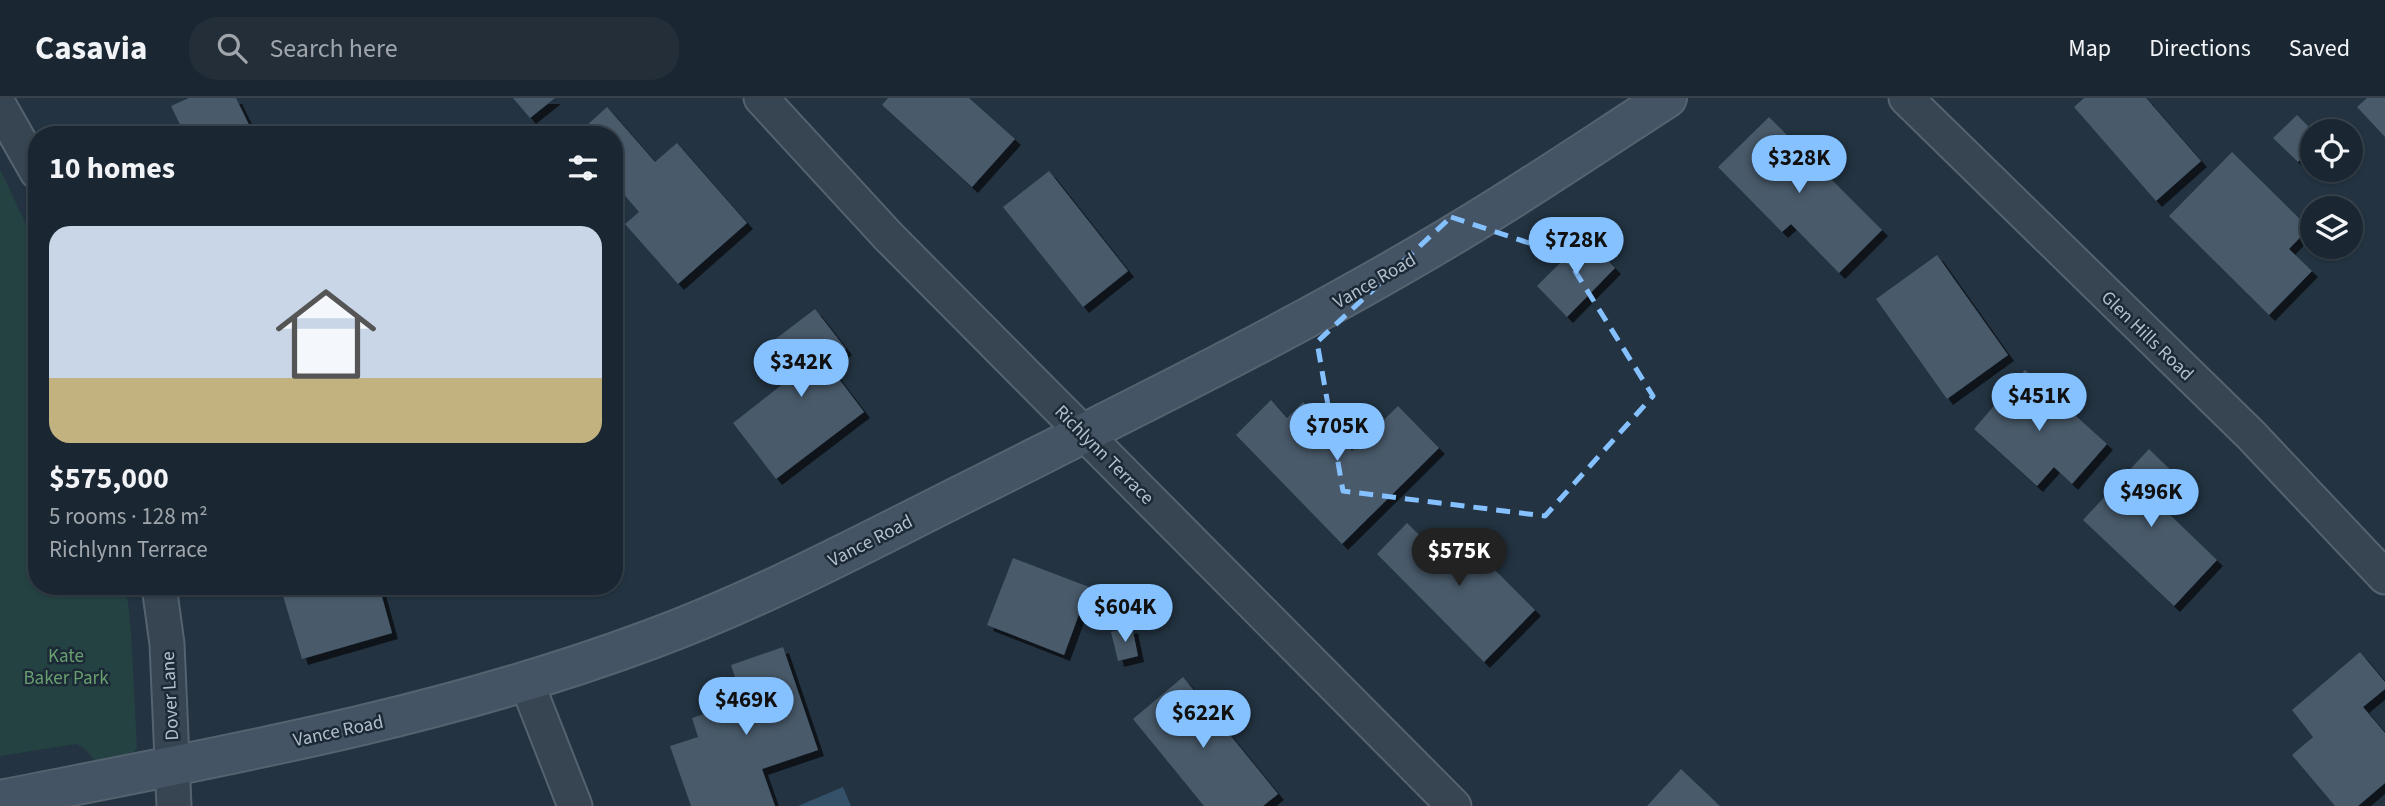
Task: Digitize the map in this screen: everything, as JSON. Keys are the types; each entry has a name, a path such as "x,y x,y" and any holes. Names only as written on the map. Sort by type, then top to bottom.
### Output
{"street":[{"name":"Richlynn Terrace","path":"761,98 888,236 1454,806"},
{"name":"Vance Road","path":"0,800 173,766 418,712 526,681 649,640 759,596 1306,318 1467,227 1667,98"},
{"name":"Glen Hills Road","path":"1906,98 2251,435 2385,577"},
{"path":"0,107 28,156"},
{"name":"Dover Lane","path":"160,595 167,644 174,806"},
{"path":"526,681 575,806"}],"highlighted area":[{"path":"1451,217 1565,255 1653,396 1545,516 1343,491 1317,342"}],"green space":[{"name":"Kate Baker Park","path":"0,169 28,229 28,595 127,595 137,749 127,758 97,763 83,747 76,744 0,756"}],"water":[{"path":"843,787 851,806 798,806"}],"building":[{"path":"189,98 236,98 250,126 181,126 171,106"},
{"path":"513,98 555,98 530,118"},
{"path":"888,98 969,98 1015,139 972,187 882,105"},
{"path":"2084,98 2146,98 2201,161 2156,201 2074,107"},
{"path":"2367,98 2385,98 2385,137 2357,107"},
{"path":"607,107 655,162 677,143 747,223 678,284 625,224 639,212 623,193 623,126 586,126"},
{"path":"2297,115 2301,119 2300,160 2298,162 2273,138"},
{"path":"1769,117 1882,230 1839,273 1791,224 1782,232 1718,167"},
{"path":"2232,152 2300,219 2300,237 2289,249 2312,271 2269,315 2169,216"},
{"path":"1049,171 1128,271 1083,307 1003,207"},
{"path":"1586,237 1615,268 1567,317 1537,286"},
{"path":"1937,255 2008,355 1947,399 1876,299"},
{"path":"815,309 846,349 827,363 864,412 776,479 733,423 793,376 769,344"},
{"path":"2025,370 2107,444 2072,484 2054,467 2037,486 1974,429"},
{"path":"1271,400 1287,418 1303,402 1352,451 1398,406 1439,448 1342,544 1236,435"},
{"path":"2149,449 2187,486 2164,509 2217,560 2174,606 2083,520"},
{"path":"1407,523 1435,550 1455,530 1535,610 1484,662 1377,554"},
{"path":"1013,558 1089,587 1064,655 987,625"},
{"path":"283,595 381,595 392,633 302,659"},
{"path":"1132,627 1138,656 1118,661 1111,632"},
{"path":"783,647 818,750 762,769 775,806 691,806 670,746 698,737 692,718 743,701 731,665"},
{"path":"2360,652 2385,682 2385,689 2363,707 2385,733 2385,783 2358,806 2335,806 2292,755 2313,737 2292,710"},
{"path":"1183,677 1278,794 1263,806 1204,806 1133,719"},
{"path":"1681,769 1720,806 1647,806"}]}
